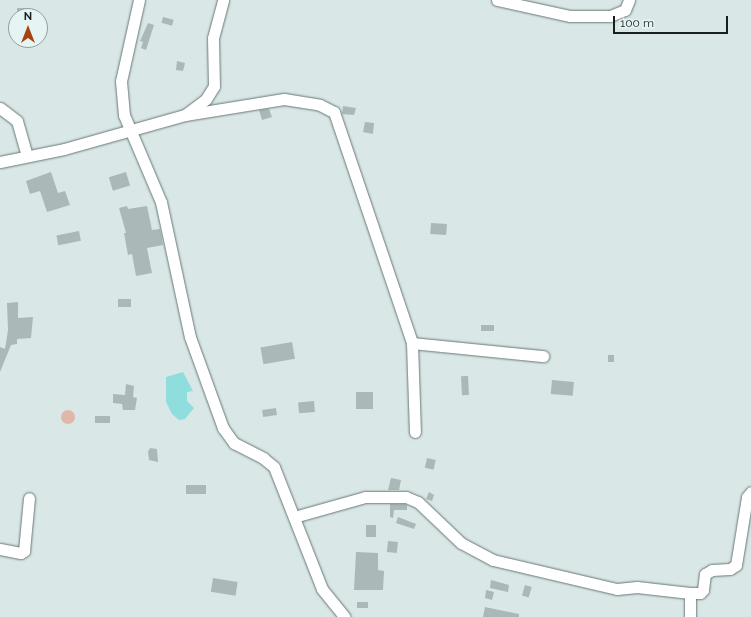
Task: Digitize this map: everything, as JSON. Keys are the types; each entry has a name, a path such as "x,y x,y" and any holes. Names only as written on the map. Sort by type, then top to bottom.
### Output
{"street":[{"path":"139,0 121,81 124,115 161,202 190,337 223,428 234,443 263,458 274,467 322,589 345,617"},
{"path":"185,115 206,99 214,86 213,38 223,0"},
{"path":"497,0 570,16 610,16 625,10 629,0"},
{"path":"541,0 548,12"},
{"path":"0,162 64,150 185,115 284,99 320,105 334,112 412,343 415,432"},
{"path":"0,108 17,121 27,156"},
{"path":"412,343 543,356"},
{"path":"294,517 365,497 406,497 418,502 461,543 493,560 616,589 637,587 700,593 703,590 705,574 712,570 730,569 736,565 747,497 751,492"},
{"path":"0,549 21,553 24,551 28,498"},
{"path":"690,593 690,617"}],"shaded area":[{"path":"68,410 73,412 75,417 73,422 68,424 63,422 61,417 63,412"}],"water":[{"path":"183,372 193,391 187,392 187,401 194,408 185,419 179,420 172,414 166,402 166,377"}],"building":[{"path":"163,17 174,20 172,26 161,23"},
{"path":"148,23 154,25 146,50 141,48 143,42 140,41"},
{"path":"177,61 185,63 183,71 176,70"},
{"path":"343,106 356,108 354,115 342,114"},
{"path":"269,109 272,117 262,120 259,110"},
{"path":"365,122 374,123 373,134 363,132"},
{"path":"51,172 58,193 65,191 70,205 47,212 40,191 30,194 26,181"},
{"path":"126,172 130,185 113,191 109,177"},
{"path":"127,206 128,209 147,206 152,230 160,229 163,245 147,248 152,273 136,276 132,254 128,255 124,233 126,233 119,208"},
{"path":"431,223 447,224 446,235 430,234"},
{"path":"79,231 81,241 58,245 56,235"},
{"path":"118,299 131,299 131,307 118,307"},
{"path":"18,302 18,318 33,317 31,338 17,339 17,344 11,345 0,372 0,347 5,349 8,330 7,303"},
{"path":"481,325 494,325 494,331 481,331"},
{"path":"292,342 295,359 263,364 260,348"},
{"path":"608,355 614,355 614,362 608,362"},
{"path":"461,376 468,376 469,395 462,395"},
{"path":"552,380 574,382 573,396 551,394"},
{"path":"126,384 134,386 133,397 137,398 135,410 123,410 122,404 113,403 113,394 125,395"},
{"path":"356,392 373,392 373,409 356,409"},
{"path":"314,401 315,412 299,413 298,402"},
{"path":"276,408 277,415 263,417 262,410"},
{"path":"95,416 110,416 110,423 95,423"},
{"path":"150,448 157,449 158,462 149,460 148,452"},
{"path":"427,458 436,460 434,470 425,468"},
{"path":"391,478 401,480 399,490 388,490"},
{"path":"186,485 206,485 206,494 186,494"},
{"path":"429,492 434,495 432,501 426,499"},
{"path":"390,504 405,504 407,505 407,510 394,510 393,518 390,517"},
{"path":"398,517 416,524 414,529 396,523"},
{"path":"366,525 376,525 376,537 366,537"},
{"path":"388,541 398,542 397,553 387,552"},
{"path":"356,552 378,553 378,570 384,571 383,590 354,590"},
{"path":"213,578 238,582 236,596 211,592"},
{"path":"491,580 509,585 508,592 490,588"},
{"path":"525,585 532,587 529,598 522,596"},
{"path":"486,590 494,592 492,600 485,598"},
{"path":"357,602 368,602 368,608 357,608"},
{"path":"485,607 519,614 519,617 483,617"}]}
